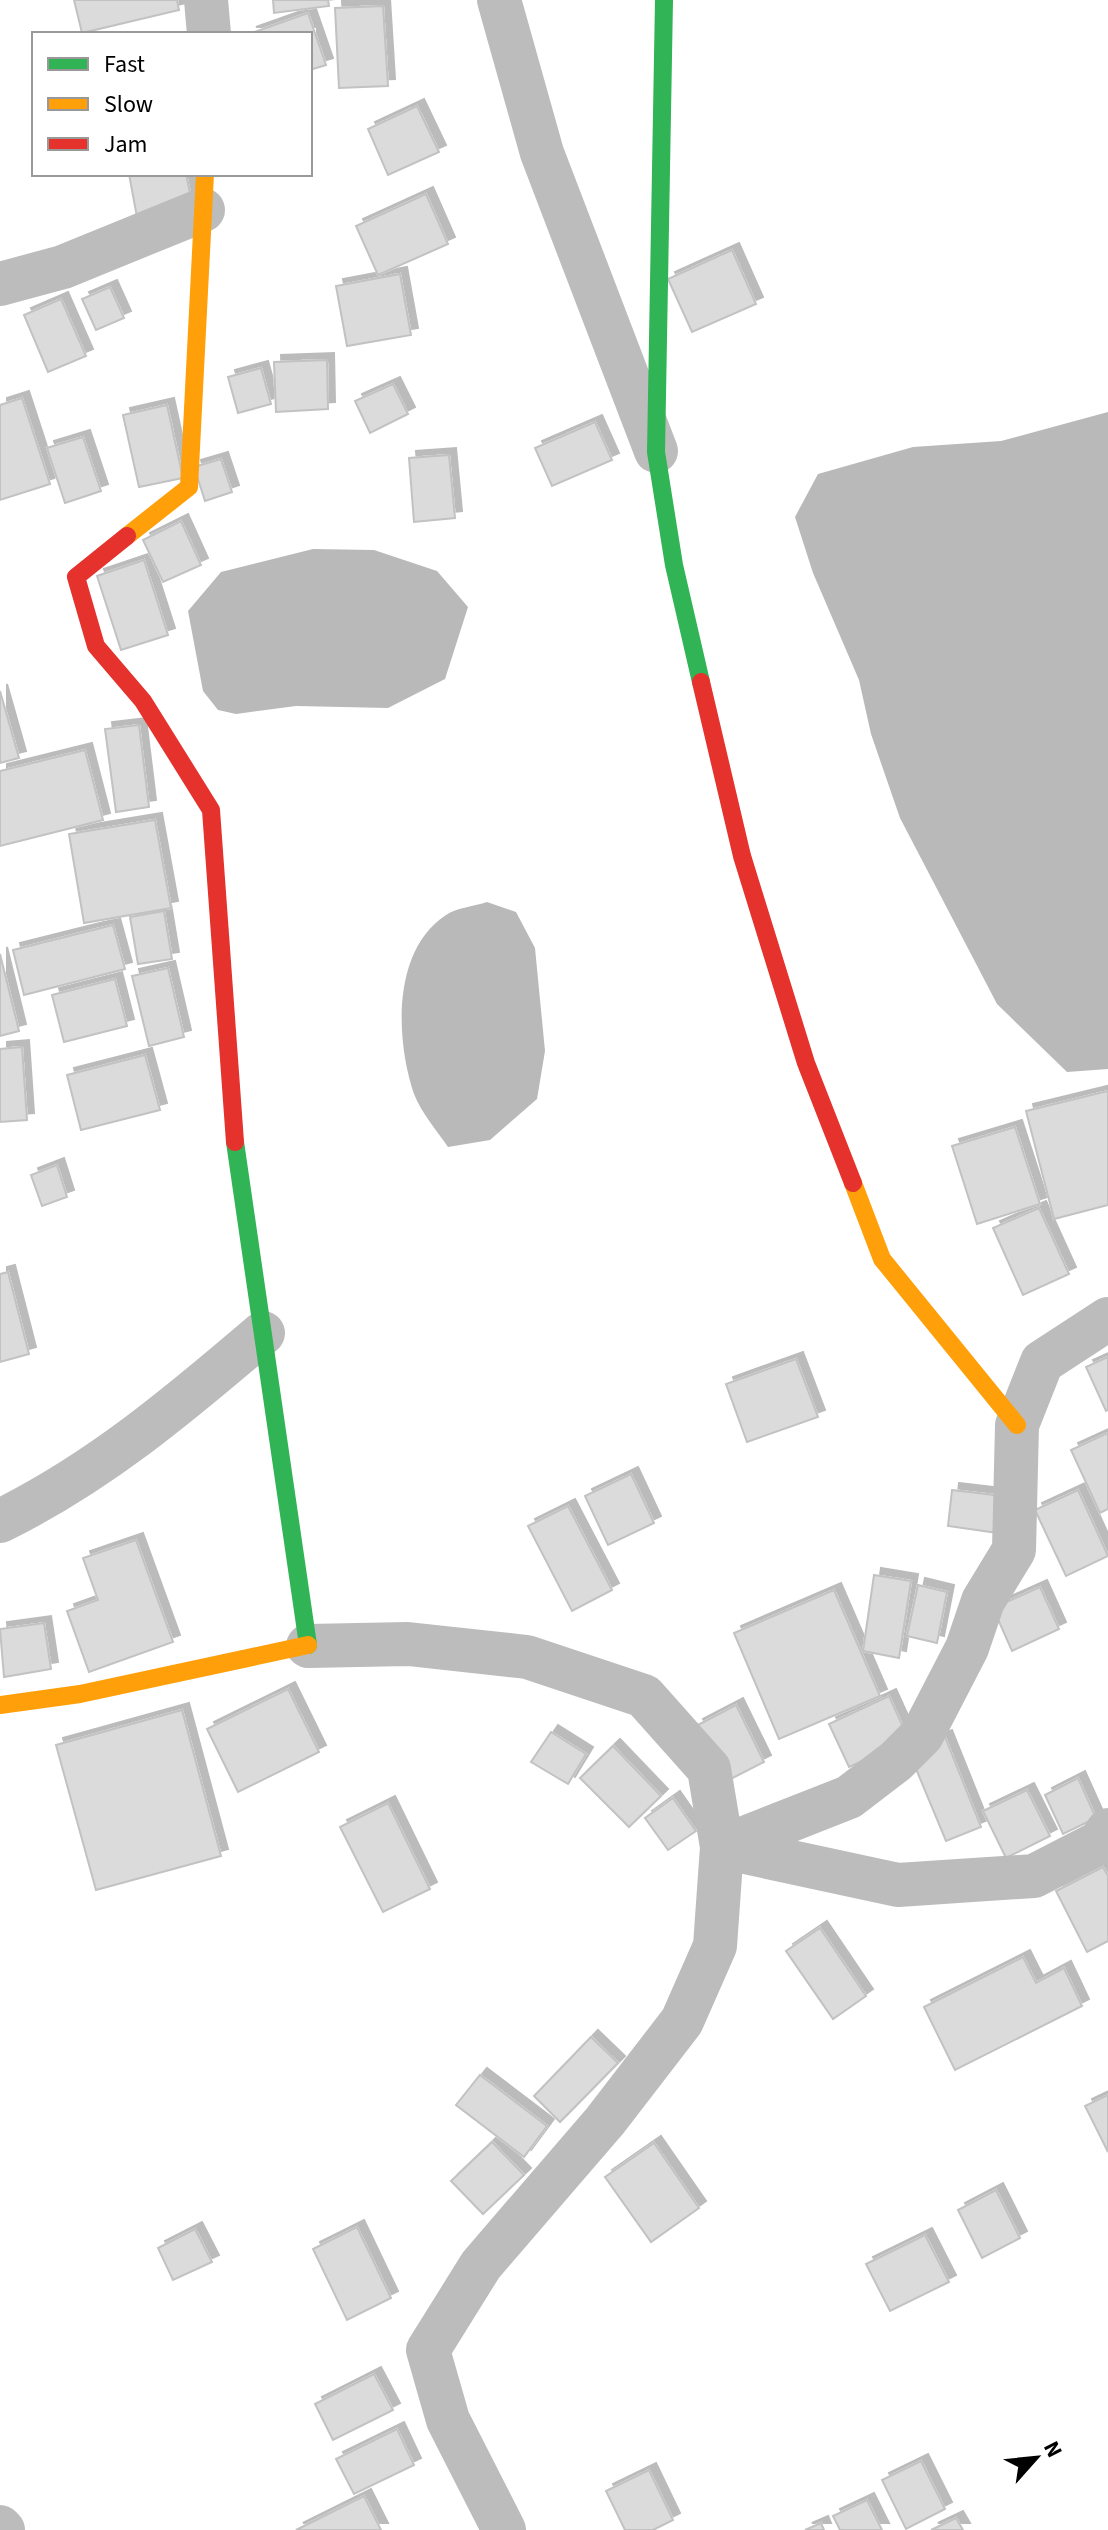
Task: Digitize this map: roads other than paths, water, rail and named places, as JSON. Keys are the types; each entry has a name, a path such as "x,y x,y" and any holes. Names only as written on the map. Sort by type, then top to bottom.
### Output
{"street":[{"path":"206,0 209,32"},
{"path":"499,0 542,153 656,452"},
{"path":"664,0 658,181 656,452 674,565 742,856 806,1063 882,1259 1017,1425"},
{"path":"0,284 63,267 204,192"},
{"path":"204,192 189,487 76,577 96,646 143,701 211,810 230,1106 308,1646"},
{"path":"722,1847 849,1797 896,1761 922,1735 967,1648 983,1601 1014,1550 1017,1425 1042,1362 1108,1319"},
{"path":"0,1521 41,1501 148,1430 263,1333"},
{"path":"0,1705 80,1694 308,1646 408,1644 527,1657 644,1696 709,1769 722,1847 715,1946 682,2021 605,2121 481,2265 428,2350 448,2420 504,2530"},
{"path":"722,1847 898,1885 1034,1876 1100,1842 1108,1830"}]}
